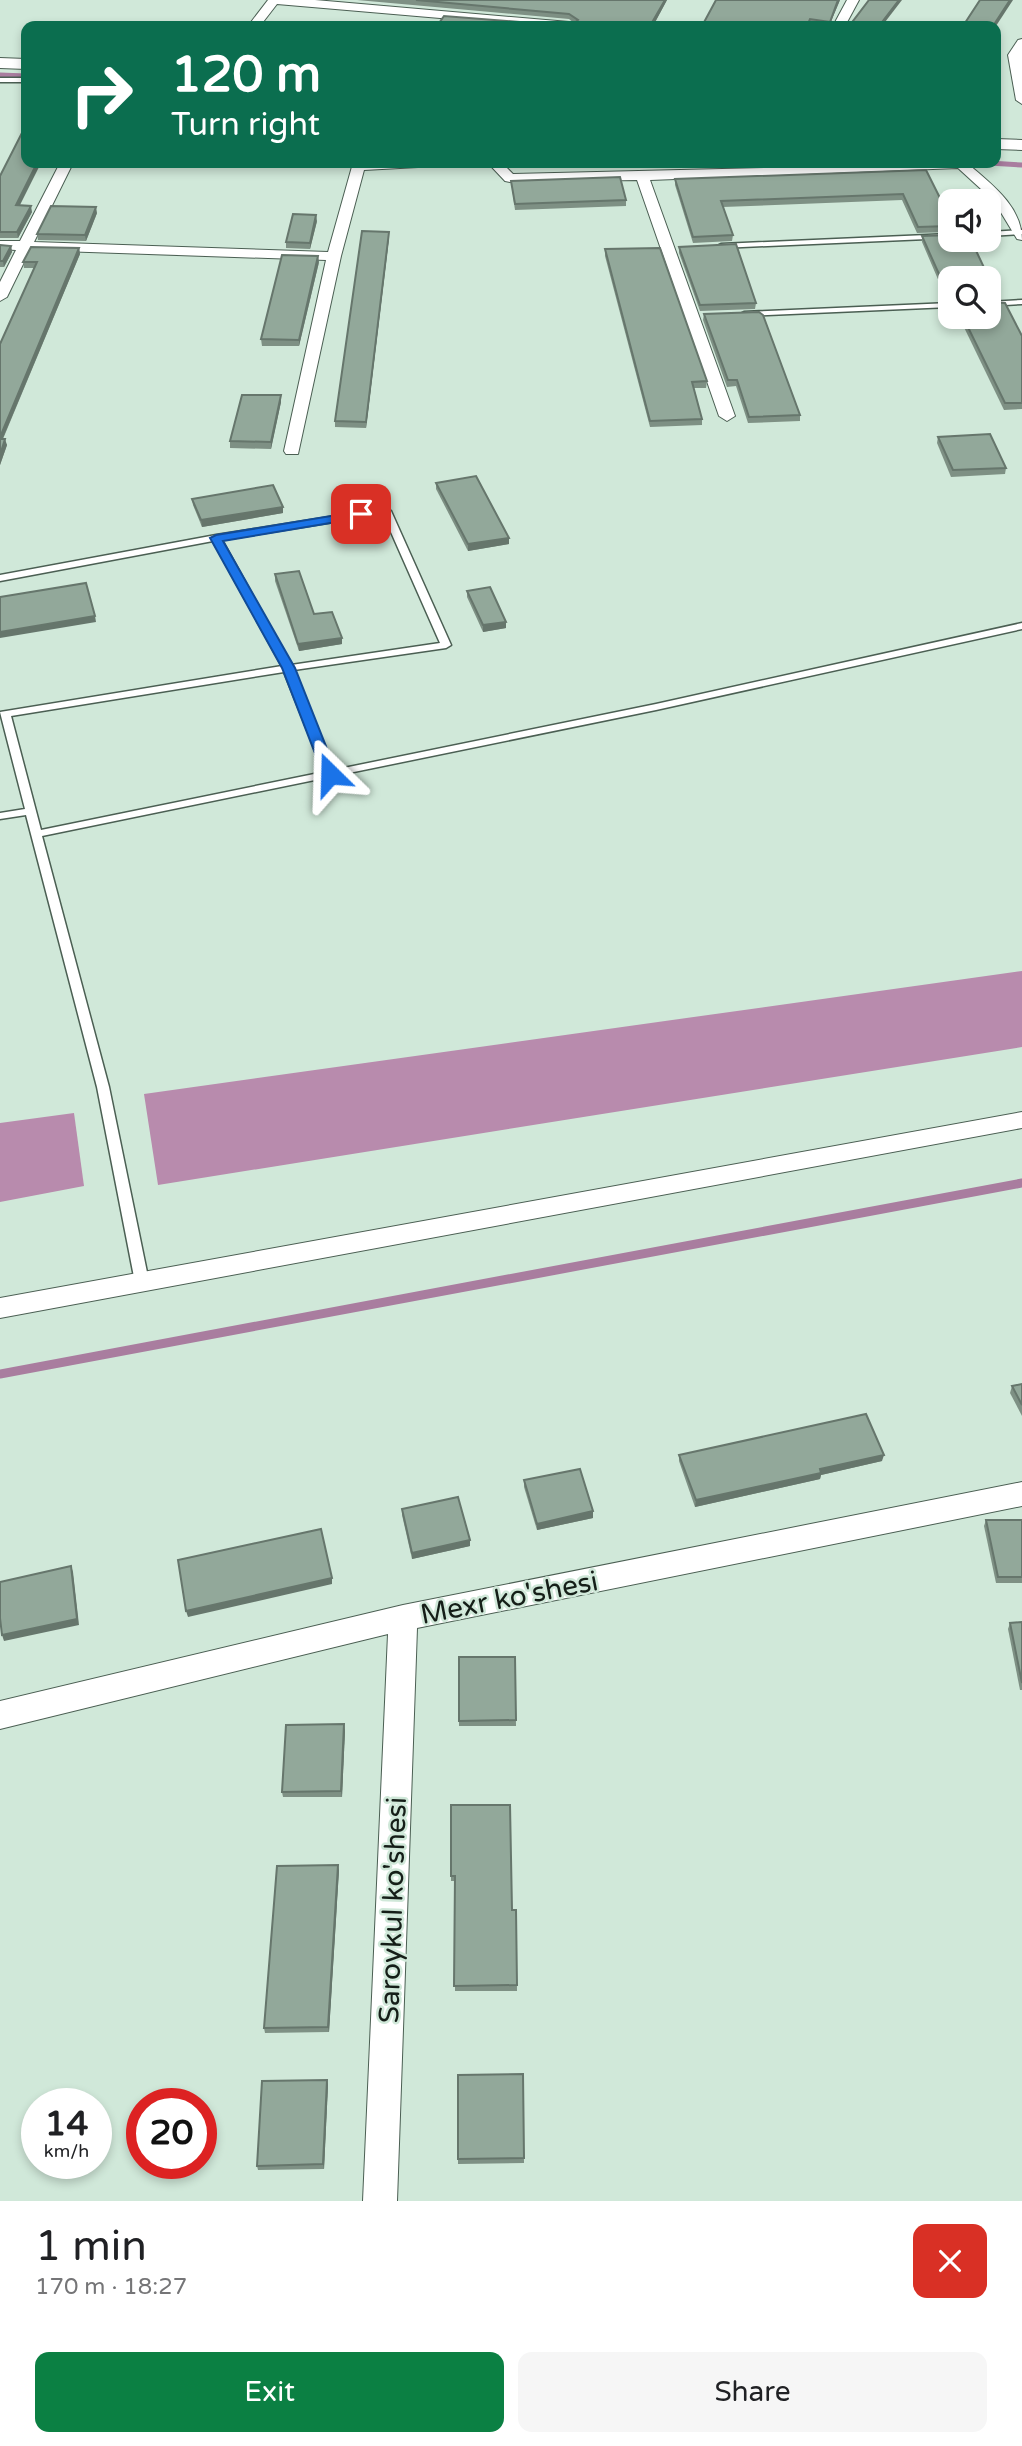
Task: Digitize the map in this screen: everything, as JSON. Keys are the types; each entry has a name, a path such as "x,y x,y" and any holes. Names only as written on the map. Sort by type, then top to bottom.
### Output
{"street":[{"path":"258,21 275,0 512,21"},
{"path":"842,21 853,0"},
{"path":"1022,43 1014,55 1022,100"},
{"path":"0,63 21,64"},
{"path":"1001,144 1022,145"},
{"path":"0,297 63,168"},
{"path":"292,451 334,256 357,168"},
{"path":"500,168 510,178 838,168"},
{"path":"966,168 999,199 1021,234"},
{"path":"642,176 675,248 698,315 727,416"},
{"path":"0,245 334,256"},
{"path":"0,1308 1022,1120"},
{"name":"Mexr ko'shesi","path":"0,1715 404,1618 1022,1494"},
{"name":"Saroykul ko'shesi","path":"380,2201 404,1618"}],"lane":[{"path":"0,80 21,80"},
{"path":"1001,234 1021,234"},
{"path":"708,247 938,237"},
{"path":"1001,303 1022,302"},
{"path":"732,314 938,305"},
{"path":"0,578 216,538 386,511 446,645 2,714 103,1087 142,1282"},
{"path":"216,538 288,668 330,774"},
{"path":"36,834 924,650 1022,626"},
{"path":"0,816 30,811"}],"shaded area":[{"path":"1022,971 1022,1047 158,1185 144,1094"},
{"path":"74,1113 84,1186 0,1202 0,1123"}],"building":[{"path":"416,0 665,0 653,21 577,21 569,14"},
{"path":"716,0 838,0 830,21 705,21"},
{"path":"869,0 899,0 883,21 853,21"},
{"path":"980,0 1010,0 996,21 966,21"},
{"path":"444,16 507,21 440,21"},
{"path":"21,135 21,168 34,168 16,205 31,206 17,232 0,232 0,176"},
{"path":"926,170 938,194 938,226 918,227 903,194 721,201 733,235 693,237 675,179"},
{"path":"620,177 626,200 515,204 511,181"},
{"path":"51,206 96,207 85,235 37,234"},
{"path":"293,214 316,215 310,243 286,242"},
{"path":"362,231 389,232 366,422 335,421"},
{"path":"938,235 938,252 977,252 983,266 938,266 938,272 922,236"},
{"path":"736,244 756,303 700,305 679,247"},
{"path":"0,245 11,246 3,261 0,261"},
{"path":"31,247 79,248 0,437 0,344 37,262 23,262"},
{"path":"660,248 707,381 692,382 702,419 650,421 605,249"},
{"path":"282,255 318,256 299,340 261,339"},
{"path":"1001,303 1005,303 1022,336 1022,403 1005,403 969,329 1001,329"},
{"path":"759,312 763,315 800,415 749,417 737,380 728,380 704,314"},
{"path":"242,395 281,395 271,442 230,441"},
{"path":"990,434 1006,468 953,470 938,437"},
{"path":"0,439 5,439 0,455"},
{"path":"476,476 509,538 468,544 436,483"},
{"path":"273,485 283,507 201,520 192,499"},
{"path":"299,571 314,614 332,612 342,638 298,644 275,574"},
{"path":"86,583 95,616 0,632 0,597"},
{"path":"490,587 506,622 483,625 467,591"},
{"path":"1022,1384 1022,1405 1012,1386"},
{"path":"866,1414 884,1455 820,1469 821,1473 696,1500 679,1455"},
{"path":"580,1469 593,1511 537,1524 524,1480"},
{"path":"458,1497 470,1540 412,1553 402,1509"},
{"path":"986,1520 1022,1520 1022,1577 998,1577"},
{"path":"321,1529 332,1578 186,1611 178,1560"},
{"path":"71,1566 77,1619 2,1635 0,1582"},
{"path":"1022,1622 1022,1683 1010,1623"},
{"path":"459,1657 515,1657 516,1720 459,1721"},
{"path":"344,1724 341,1791 282,1792 286,1725"},
{"path":"451,1805 510,1805 517,1985 454,1986 455,1876 451,1876"},
{"path":"338,1865 328,2027 264,2028 277,1866"},
{"path":"523,2074 524,2158 458,2159 458,2075"},
{"path":"327,2080 323,2164 257,2166 262,2081"}],"waterway":[{"path":"0,75 21,76"},
{"path":"1001,164 1022,165"},
{"path":"0,1374 1022,1183"}],"route":[{"path":"330,774 288,668 216,538 361,514"}]}
